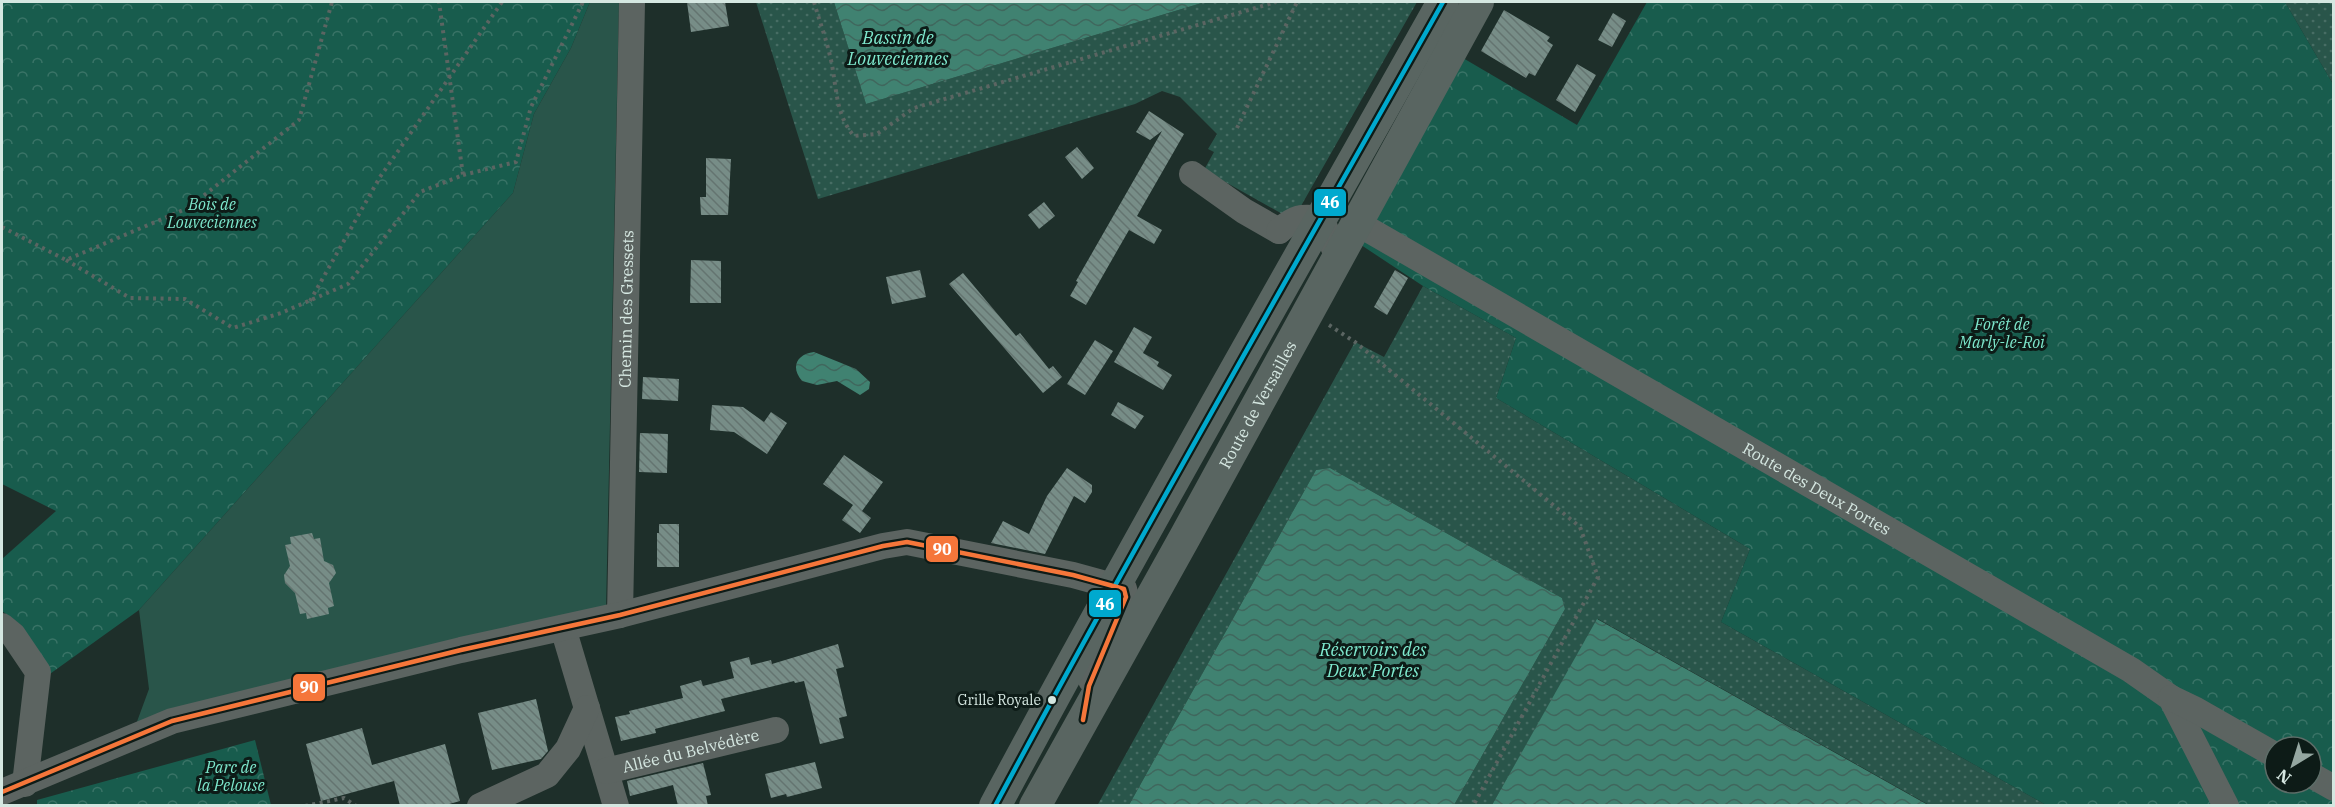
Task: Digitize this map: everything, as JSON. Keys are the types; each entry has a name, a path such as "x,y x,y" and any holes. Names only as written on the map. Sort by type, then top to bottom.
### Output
{"main road":[{"path":"995,806 1284,282 1322,219 1443,2"},
{"name":"Route de Versailles","path":"1035,806 1478,2"}],"street":[{"name":"Chemin des Gressets","path":"620,615 632,2"},
{"path":"1192,174 1244,211 1280,231"},
{"path":"1280,231 1293,220 1307,217 1322,219 1338,257"},
{"name":"Route des Deux Portes","path":"1357,223 2131,670 2171,698 2226,806"},
{"path":"1280,231 1284,282"},
{"path":"14,792 172,721 461,650 620,615 883,546 907,542 1073,575 1124,589 1126,597 1089,686 1083,720"},
{"path":"2,626 13,634 38,672 14,792"},
{"path":"563,628 616,806"},
{"path":"2171,698 2263,748"},
{"path":"480,806 547,775 568,749 587,708"},
{"name":"Allée du Belvédère","path":"606,771 776,730"}],"path":[{"path":"66,260 188,208 299,120 332,2"},
{"path":"439,2 463,175"},
{"path":"309,301 381,177 502,2"},
{"path":"2,227 66,260 130,298 185,299 233,328 281,314 348,284 420,192 463,175 516,162 531,107 583,2"},
{"path":"814,2 831,58 836,96 846,128 854,136 877,134 914,108 1276,2"},
{"path":"1237,128 1298,2"},
{"path":"1308,312 1354,342 1580,527 1598,577 1473,806"},
{"path":"306,806 344,798 356,806"}],"shaded area":[{"path":"590,2 619,2 606,610 135,727 149,689 139,610 513,193 534,114 571,48"},
{"path":"756,2 834,2 866,104 1205,2 1417,2 1293,220 1204,170 1214,152 1208,149 1217,134 1180,97 1162,91 1135,104 818,199"},
{"path":"2285,2 2333,2 2333,84"},
{"path":"1423,286 1516,338 1496,398 1750,549 1721,622 2046,805 1929,805 1598,619 1492,805 1454,805 1565,609 1562,598 1330,468 1316,470 1129,805 1097,806 1355,342 1384,357"}],"green space":[{"name":"Bois de Louveciennes","path":"2,2 590,2 571,48 534,114 513,193 139,610 47,676 21,625 2,611 2,559 56,511 2,484"},
{"name":"Forêt de Marly-le-Roi","path":"1647,2 2285,2 2333,84 2333,805 2046,805 1721,622 1750,549 1496,398 1516,338 1423,286 1349,237 1451,51 1577,125"},
{"name":"Parc de la Pelouse","path":"255,740 271,805 37,805 37,800"}],"water":[{"name":"Bassin de Louveciennes","path":"834,2 1205,2 866,104"},
{"path":"814,352 856,369 870,382 869,389 860,395 837,381 817,385 802,381 796,371 797,362 803,355"},
{"name":"Réservoirs des Deux Portes","path":"1330,468 1562,598 1565,609 1454,805 1129,805 1316,470"},
{"path":"1597,619 1928,805 1492,805"}],"building":[{"path":"687,2 725,2 729,26 691,32"},
{"path":"1504,10 1550,37 1547,41 1553,45 1535,76 1529,73 1526,78 1481,51"},
{"path":"1613,13 1626,21 1612,47 1598,40"},
{"path":"1577,64 1596,75 1575,112 1556,100"},
{"path":"1149,111 1184,134 1137,216 1162,230 1154,244 1129,230 1086,305 1070,296 1078,282 1076,281 1162,131 1150,140 1136,132"},
{"path":"1077,147 1094,168 1082,179 1065,157"},
{"path":"706,158 731,159 728,215 701,215 700,197 706,197"},
{"path":"1044,202 1055,216 1039,229 1028,215"},
{"path":"691,260 721,261 721,303 690,303"},
{"path":"920,270 926,297 892,304 886,277"},
{"path":"1395,270 1408,278 1387,315 1374,307"},
{"path":"963,273 1016,336 1020,333 1049,369 1053,366 1062,377 1043,393 949,284"},
{"path":"1134,327 1152,337 1143,353 1159,362 1157,366 1172,375 1163,390 1114,362"},
{"path":"1095,340 1113,351 1085,395 1067,384"},
{"path":"643,377 679,379 678,401 642,399"},
{"path":"1118,402 1144,416 1135,429 1111,415"},
{"path":"712,405 743,407 764,422 771,412 787,423 767,454 734,432 710,430"},
{"path":"640,433 668,434 667,473 639,472"},
{"path":"844,455 883,482 862,511 871,518 860,533 842,520 853,505 823,484"},
{"path":"1067,468 1092,485 1092,492 1085,503 1074,496 1045,554 991,543 1003,521 1029,534 1047,496"},
{"path":"659,524 679,524 679,567 657,567"},
{"path":"312,533 314,539 320,538 324,561 333,565 336,573 329,583 334,606 328,608 329,614 307,619 306,613 300,614 295,593 285,583 284,575 290,566 285,545 291,544 290,537"},
{"path":"838,644 844,667 836,669 847,716 839,718 844,738 820,744 804,681 795,683 794,681 721,699 725,711 655,729 656,733 621,741 615,717 630,714 629,711 683,698 680,686 701,680 703,686 734,678 730,662 749,657 751,665 771,660 772,664"},
{"path":"536,699 548,751 541,759 492,770 478,713"},
{"path":"362,728 372,765 445,744 460,801 442,806 400,806 394,781 321,801 306,744"},
{"path":"815,762 822,788 787,797 786,794 771,798 765,774"},
{"path":"703,763 711,795 706,796 708,806 678,806 673,785 630,796 627,781"}],"transit line":[{"name":"46","path":"995,806 1161,503 1443,2"},
{"name":"90","path":"2,792 172,721 461,650 620,615 883,546 907,542 1073,575 1124,589 1126,597 1089,686 1083,720"}],"place":[{"name":"Grille Royale","path":"1052,700"}]}
